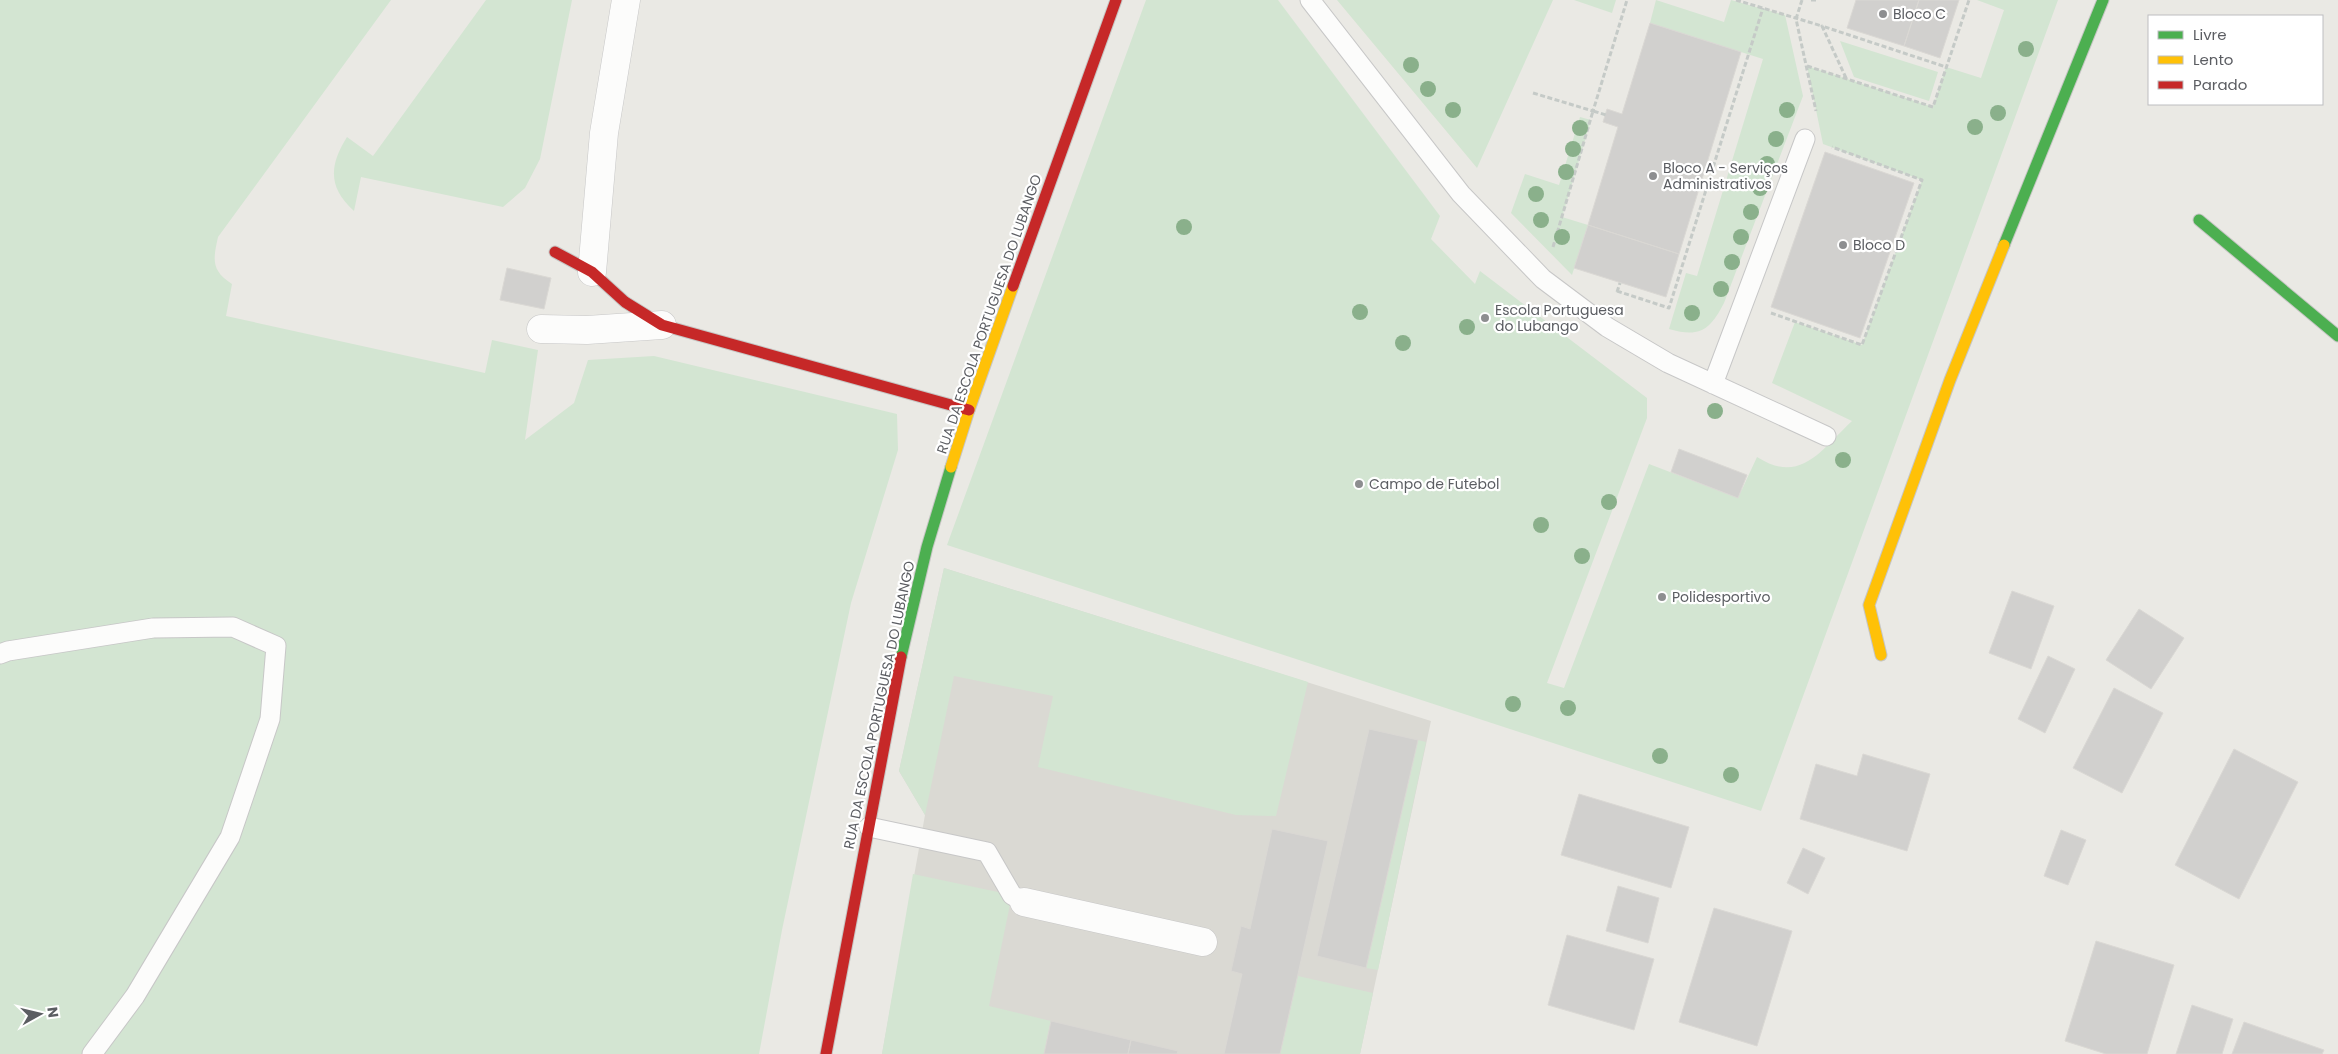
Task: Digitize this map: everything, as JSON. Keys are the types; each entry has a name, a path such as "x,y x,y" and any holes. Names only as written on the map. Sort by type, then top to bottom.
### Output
{"street":[{"path":"592,272 604,133 626,0"},
{"name":"RUA DA ESCOLA PORTUGUESA DO LUBANGO","path":"826,1054 895,685 927,547 969,410 1116,0"},
{"path":"1881,655 1869,605 1950,380 2103,0"},
{"path":"2199,220 2338,336"},
{"path":"555,252 592,272 625,302 662,325 969,410"},
{"path":"541,329 587,330 662,325"},
{"path":"1024,902 1203,942"}],"lane":[{"path":"1310,0 1461,194 1543,280 1607,327 1668,363 1826,436"},
{"path":"1713,384 1814,141"},
{"path":"0,654 8,651 153,628 233,627 276,646 270,719 230,837 135,996 92,1054"},
{"path":"869,828 987,852 1012,895 1024,902"}],"path":[{"path":"1543,280 1627,0"},
{"path":"1736,0 1946,67"},
{"path":"1802,0 1796,19 1817,115"},
{"path":"1811,0 1816,0"},
{"path":"1806,66 1933,107 1969,0"},
{"path":"1618,291 1669,308 1763,8"},
{"path":"1822,26 1846,78"},
{"path":"1533,93 1606,115"},
{"path":"1762,310 1862,346 1919,190 1922,180 1814,141"}],"shaded area":[{"path":"944,568 1431,721 1360,1054 882,1054 925,815 899,771"}],"green space":[{"path":"0,0 391,0 218,237 215,264 220,274 232,284 226,316 485,373 492,340 538,350 525,440 574,403 588,360 654,356 897,414 898,450 851,603 782,930 759,1054 0,1054"},
{"path":"486,0 572,0 540,159 525,188 503,207 361,177 354,211 339,193 334,176 337,157 347,137 373,156"},
{"name":"Escola Portuguesa do Lubango","path":"1146,0 1278,0 1440,216 1431,239 1475,284 1480,271 1647,398 1647,418 1547,683 1564,688 1649,464 1738,498 1757,457 1772,465 1798,466 1820,453 1852,421 1772,383 1795,322 1862,345 1922,180 1823,144 1807,66 1933,107 1946,67 1981,78 2004,10 1977,0 2058,0 1761,811 947,545"},
{"path":"1337,0 1553,0 1477,168"},
{"path":"1574,0 1616,0 1612,13"},
{"path":"1656,0 1724,22 1731,0 1785,15 1803,96 1724,303 1709,325 1696,332 1689,333 1669,329 1686,273 1697,276 1763,59 1650,23"},
{"path":"1840,41 1938,72 1929,101 1854,77"},
{"path":"1580,117 1591,120 1562,217 1588,225 1572,275 1511,213 1525,174 1559,185"},
{"path":"944,568 1308,682 1276,816 1236,815 1038,767 1053,696 954,676 925,815 899,771"},
{"path":"1418,740 1426,742 1378,970 1366,968"},
{"path":"913,874 1012,895 989,1006 1051,1021 1044,1054 882,1054"},
{"path":"1298,976 1373,993 1360,1054 1280,1054"}],"building":[{"name":"Bloco C","path":"1856,0 1919,0 1904,46 1847,28"},
{"path":"1919,0 1959,0 1940,58 1904,46"},
{"name":"Bloco A - Serviços Administrativos","path":"1650,23 1741,52 1679,254 1588,225 1618,127 1603,122 1607,109 1622,114"},
{"name":"Bloco D","path":"1825,152 1914,183 1860,338 1771,307"},
{"path":"1588,225 1679,254 1666,297 1574,268"},
{"path":"507,268 551,278 544,309 500,300"},
{"path":"1679,449 1747,475 1738,498 1671,472"},
{"path":"2012,591 2054,606 2031,669 1989,653"},
{"path":"2139,609 2184,638 2151,689 2106,660"},
{"path":"2048,656 2075,669 2045,733 2018,719"},
{"path":"2114,688 2163,713 2122,793 2073,768"},
{"path":"1369,729 1418,740 1366,968 1317,956"},
{"path":"2234,749 2298,782 2239,899 2175,865"},
{"path":"1863,754 1930,774 1907,851 1800,819 1816,764 1857,776"},
{"path":"1579,794 1689,827 1671,888 1561,855"},
{"path":"1272,829 1328,841 1280,1054 1224,1054 1242,974 1231,971 1241,926 1250,929"},
{"path":"2061,830 2086,840 2068,885 2044,876"},
{"path":"1803,848 1825,858 1808,894 1787,883"},
{"path":"1618,886 1659,898 1648,943 1606,931"},
{"path":"1714,908 1792,931 1757,1046 1679,1022"},
{"path":"1567,935 1654,959 1634,1030 1548,1005"},
{"path":"2096,941 2174,965 2147,1054 2106,1054 2065,1041"},
{"path":"2192,1005 2233,1019 2222,1054 2176,1054"},
{"path":"1051,1021 1131,1040 1128,1054 1044,1054"},
{"path":"2244,1022 2324,1050 2322,1054 2232,1054"},
{"path":"1131,1040 1178,1051 1177,1054 1128,1054"}],"traffic: fast":[{"path":"2004,245 2103,0"},
{"path":"2199,220 2338,336"},
{"path":"901,657 927,547 951,467"}],"traffic: slow":[{"path":"1881,655 1869,605 1950,380 2004,245"},
{"path":"951,467 1013,286"}],"traffic: jam":[{"path":"1013,286 1116,0"},
{"path":"555,252 592,272 625,302 662,325 969,410"},
{"path":"826,1054 901,657"}],"place":[{"name":"Bloco C","path":"1883,14"},
{"name":"Bloco A - Serviços Administrativos","path":"1653,176"},
{"name":"Bloco D","path":"1843,245"},
{"name":"Escola Portuguesa do Lubango","path":"1485,318"},
{"name":"Campo de Futebol","path":"1359,484"},
{"name":"Polidesportivo","path":"1662,597"}]}
